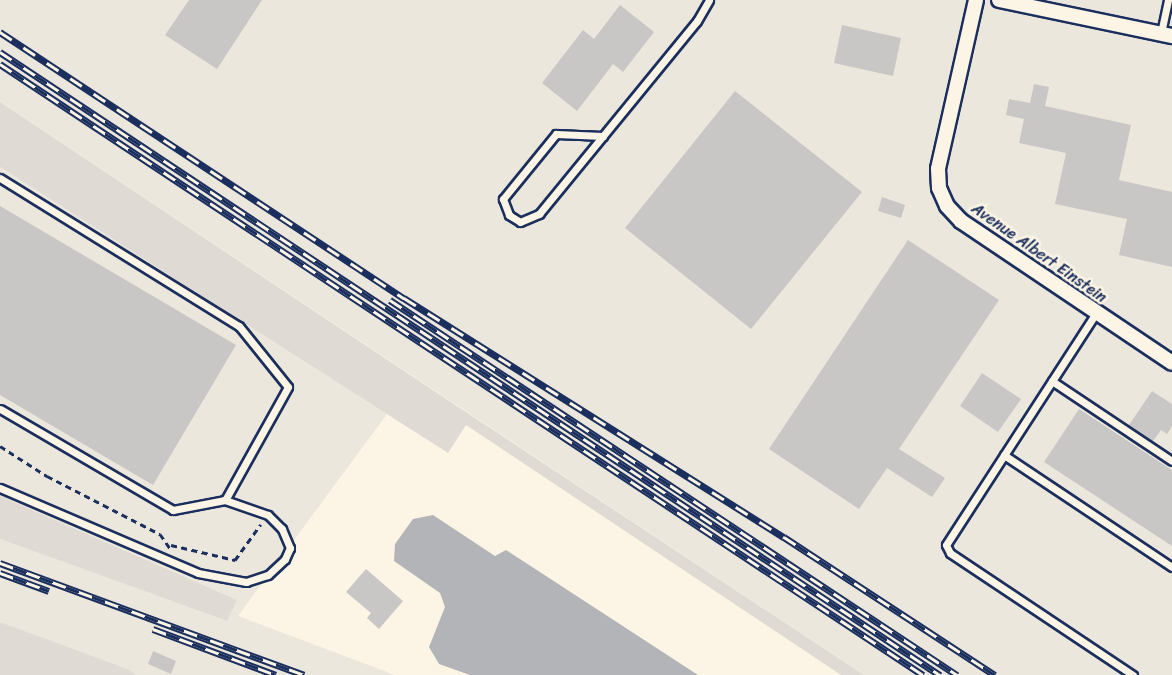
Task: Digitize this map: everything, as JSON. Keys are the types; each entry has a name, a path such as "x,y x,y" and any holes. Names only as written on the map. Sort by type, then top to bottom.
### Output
{"street":[{"name":"Avenue Albert Einstein","path":"976,0 938,169 939,188 947,206 961,221 1172,363"},
{"path":"999,0 1034,4 1166,35"}],"lane":[{"path":"603,136 556,134 503,199 509,215 520,222 539,214 603,136 697,21 710,0"},
{"path":"1166,35 1167,0"},
{"path":"0,178 239,326 288,387 225,500"},
{"path":"1096,313 946,545 950,553 1133,675"},
{"path":"1052,381 1172,461"},
{"path":"0,410 173,510 225,500 267,516 282,529 290,548 278,567 268,575 246,582 173,563 0,488"},
{"path":"1004,455 1172,567"}],"path":[{"path":"0,446 47,477 160,534 170,545 173,563"},
{"path":"170,545 235,560 267,516"}],"shaded area":[{"path":"0,0 1172,0 1172,675 864,675 0,102"},
{"path":"0,102 864,675 841,675 466,425 448,453 0,167"},
{"path":"0,167 387,414 238,616 395,675 136,675 0,622 0,539 227,621 0,529"},
{"path":"0,496 237,600 227,621 0,539"},
{"path":"433,515 495,556 506,550 698,675 470,675 439,664 429,647 445,607 440,593 394,561 395,544 413,519"},
{"path":"0,622 130,670 136,675 0,675"}],"building":[{"path":"189,0 262,0 217,69 165,35"},
{"path":"620,5 654,32 623,72 613,64 577,111 542,83 583,30 594,39"},
{"path":"842,25 901,38 893,76 834,63"},
{"path":"1034,84 1049,87 1045,106 1131,125 1119,180 1172,192 1172,267 1119,255 1127,219 1055,204 1066,153 1019,143 1024,119 1006,115 1009,99 1030,103"},
{"path":"735,91 862,192 751,329 625,228"},
{"path":"882,197 905,205 901,218 878,211"},
{"path":"0,206 236,345 153,485 0,395"},
{"path":"908,240 999,300 899,449 945,478 932,497 887,468 859,509 769,449"},
{"path":"982,373 1021,399 998,432 960,406"},
{"path":"1152,391 1172,404 1172,426 1167,434 1161,430 1153,441 1129,425"},
{"path":"1079,409 1172,470 1172,546 1044,462"},
{"path":"366,569 403,601 379,629 367,618 371,613 346,592"},
{"path":"153,651 176,661 171,674 148,664"}],"railway":[{"path":"0,32 404,298 784,537 995,675"},
{"path":"0,52 940,675"},
{"path":"0,64 923,675"},
{"path":"390,300 957,675"},
{"path":"0,563 304,675"},
{"path":"0,573 49,591"},
{"path":"153,629 276,675"}]}
